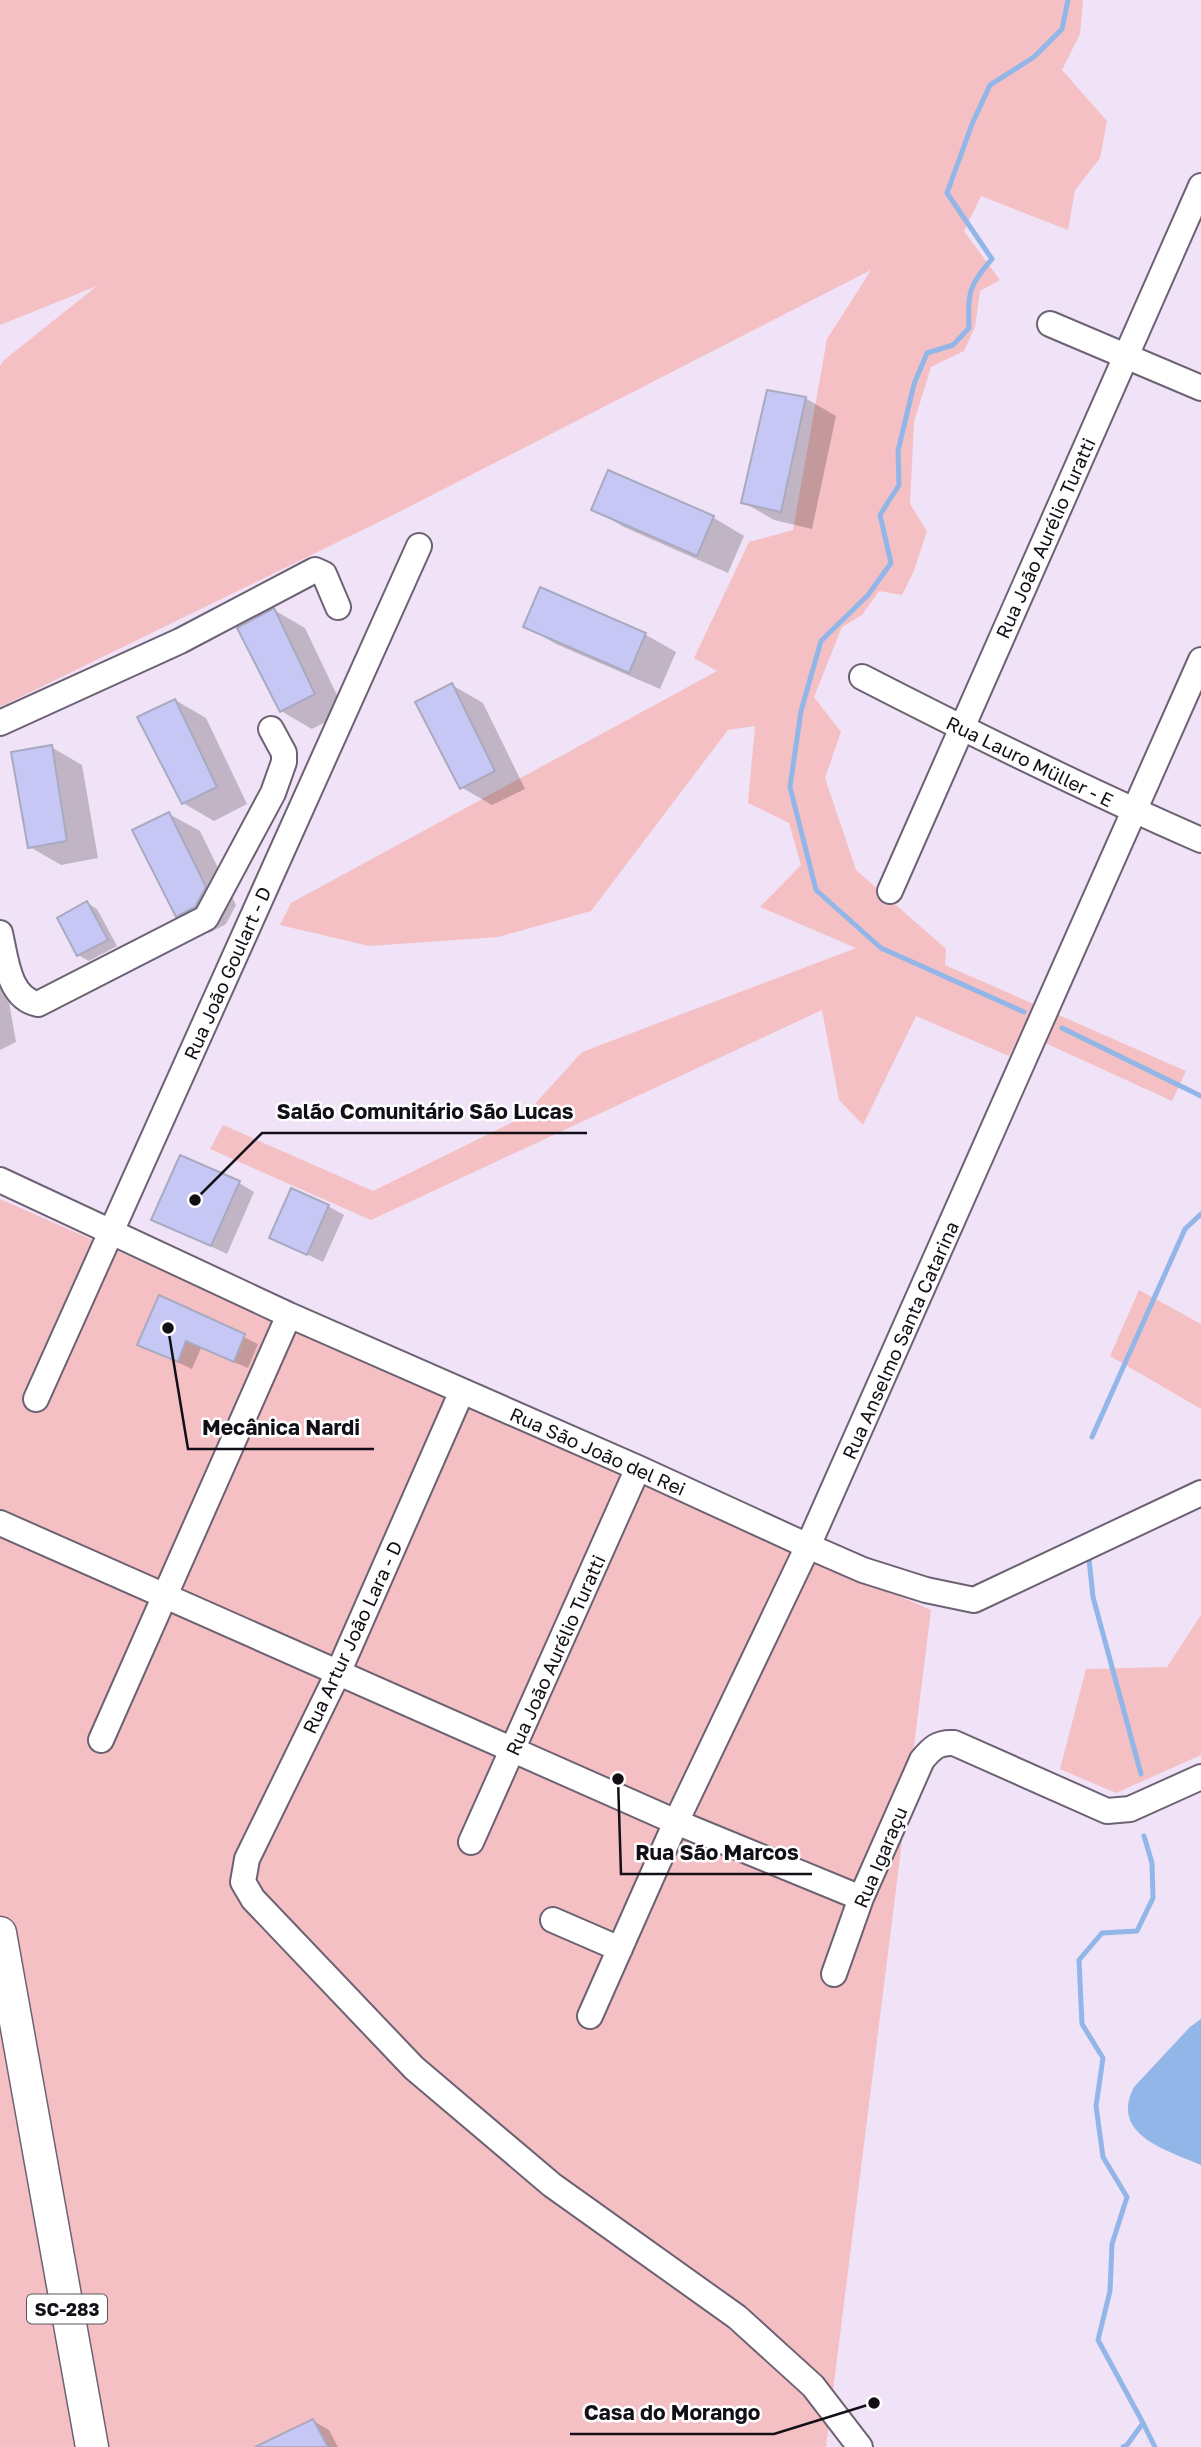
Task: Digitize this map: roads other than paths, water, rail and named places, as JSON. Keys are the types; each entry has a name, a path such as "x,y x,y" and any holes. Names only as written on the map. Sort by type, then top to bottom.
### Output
{"main road":[{"name":"SC-283","path":"0,1933 93,2447"}],"street":[{"name":"Rua João Aurélio Turatti","path":"890,891 1201,186"},
{"path":"1050,324 1201,388"},
{"name":"Rua João Goulart - D","path":"36,1399 419,547"},
{"path":"0,723 180,641 314,570 324,574 338,607"},
{"name":"Rua Anselmo Santa Catarina","path":"590,2016 676,1822 808,1546 1201,660"},
{"name":"Rua Lauro Müller - E","path":"862,677 1134,811 1201,840"},
{"path":"0,933 11,979 19,995 27,1002 38,1004 206,918 273,793 284,762 284,753 271,729"},
{"name":"Rua São João del Rei","path":"0,1180 289,1315 638,1468 808,1546 876,1574 926,1590 974,1600 1201,1493"},
{"path":"101,1740 289,1315"},
{"name":"Rua Artur João Lara - D","path":"462,1391 338,1673 247,1859 243,1882 253,1899 414,2068 552,2185 737,2318 813,2386 860,2447"},
{"name":"Rua João Aurélio Turatti","path":"471,1842 638,1468"},
{"path":"0,1523 676,1822 861,1898"},
{"name":"Rua Igaraçu","path":"834,1975 861,1898 922,1760 935,1745 943,1742 954,1743 1107,1811 1130,1809 1201,1777"},
{"path":"553,1920 620,1949"}],"water":[{"path":"1201,2019 1201,2165 1145,2138 1135,2129 1129,2117 1128,2104 1134,2087 1190,2027"}],"waterway":[{"path":"1024,1012 881,948 816,890 790,787 801,711 821,641 868,595 891,563 880,515 899,485 898,451 914,384 927,353 953,345 969,328 971,290 992,259 947,193 972,124 990,85 1034,57 1062,29 1068,0"},
{"path":"1062,1028 1201,1096"},
{"path":"1092,1437 1185,1229 1201,1214"},
{"path":"1089,1559 1093,1597 1141,1774"},
{"path":"1123,2447 1143,2423 1098,2340 1110,2291 1112,2244 1127,2197 1103,2157 1096,2106 1103,2058 1082,2024 1079,1960 1102,1933 1137,1931 1153,1898 1152,1863 1144,1836"},
{"path":"1143,2423 1155,2447"}],"place":[{"name":"Salão Comunitário São Lucas","path":"195,1200"},
{"name":"Mecânica Nardi","path":"168,1328"},
{"name":"Rua São Marcos","path":"618,1779"},
{"name":"Casa do Morango","path":"874,2403"}]}
